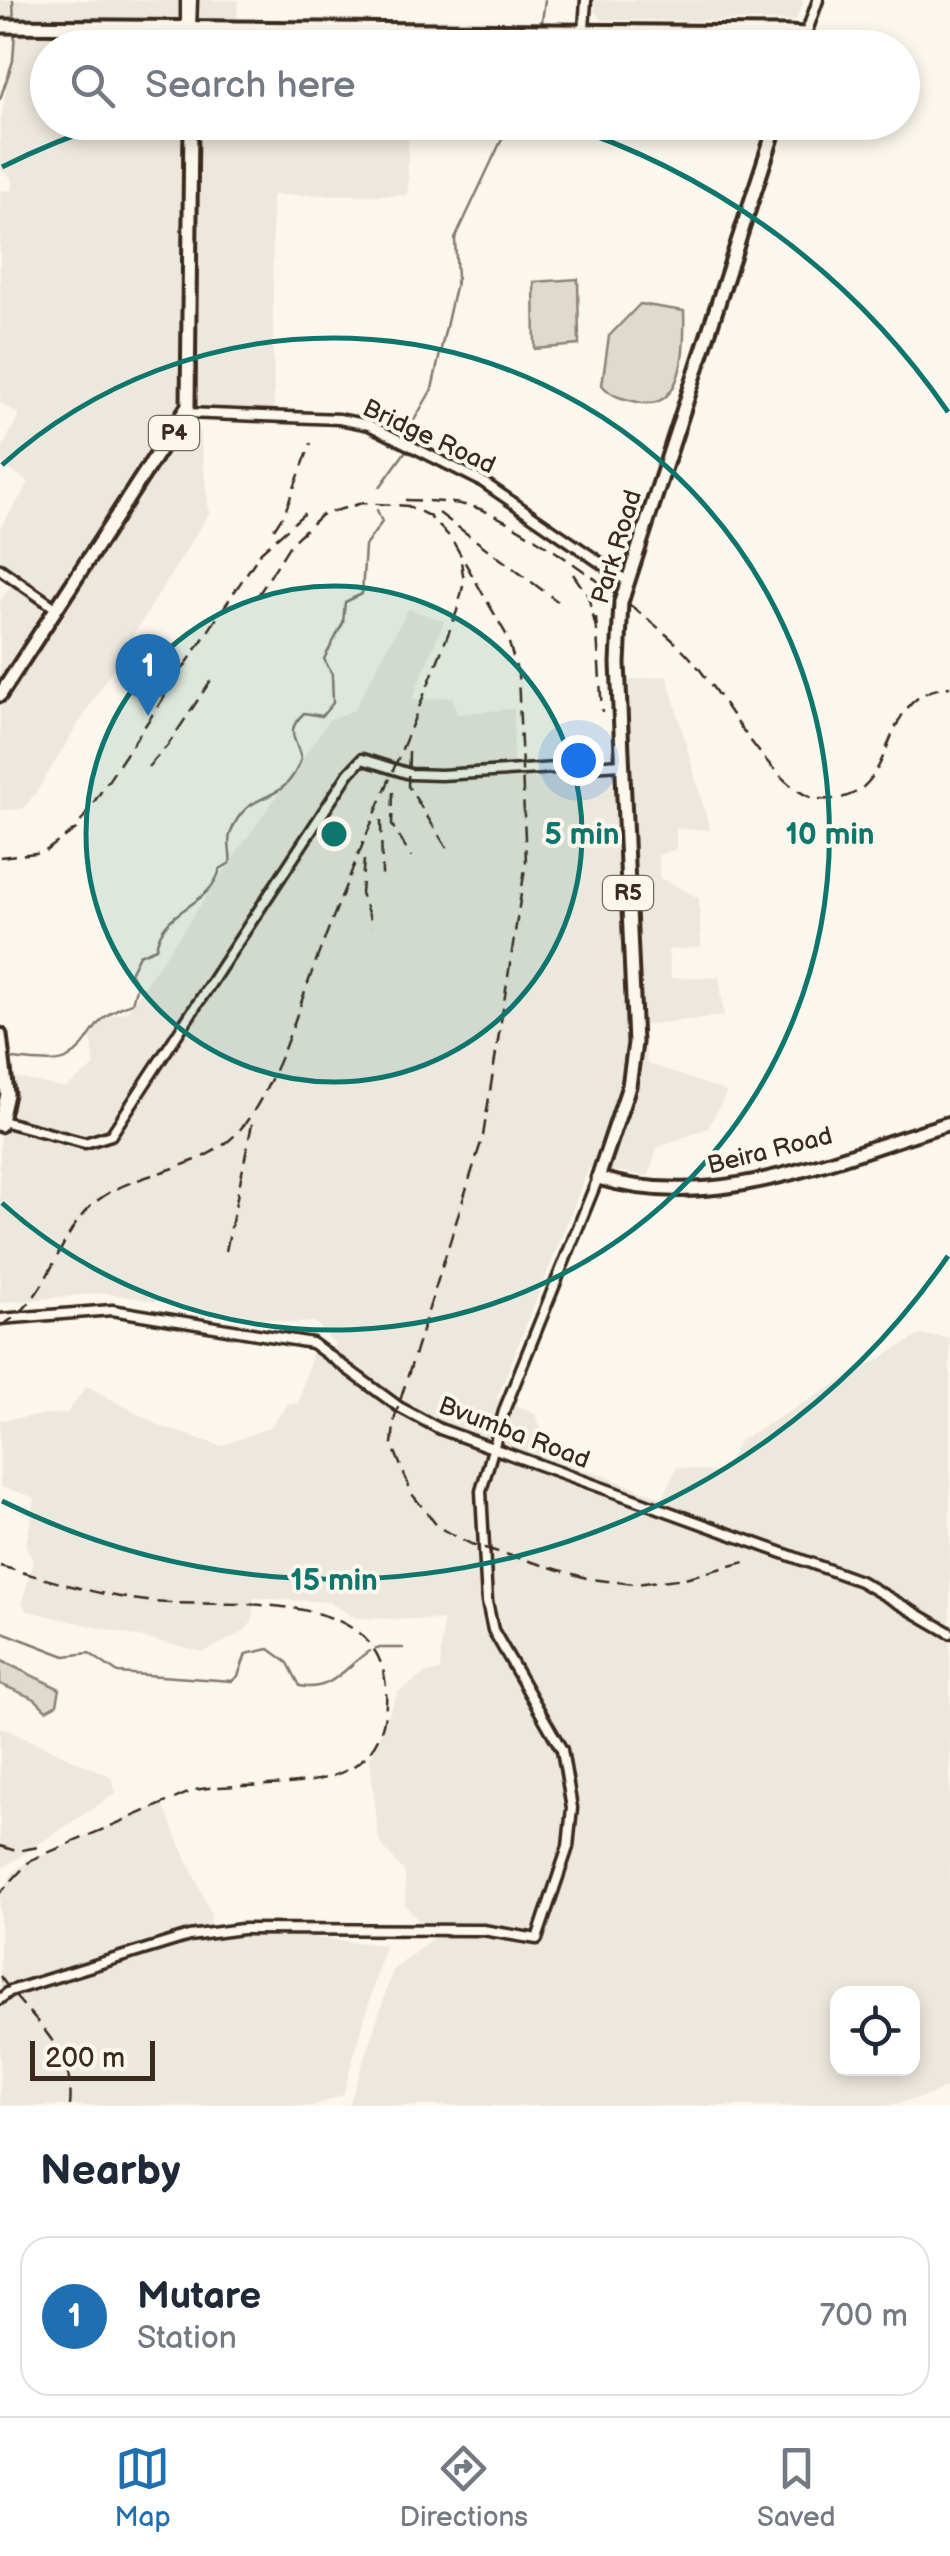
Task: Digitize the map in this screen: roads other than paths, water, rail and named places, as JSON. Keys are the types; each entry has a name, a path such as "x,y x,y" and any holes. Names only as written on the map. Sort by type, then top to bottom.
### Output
{"highway":[{"path":"1,26 628,30"},
{"name":"P4","path":"0,684 186,413 188,140"},
{"name":"P4","path":"0,695 184,404 188,140"},
{"name":"Park Road","path":"598,1178 629,1086 634,1054 622,764 622,599 772,140"},
{"path":"0,1037 1,1123"},
{"name":"Beira Road","path":"598,1178 657,1192 723,1189 950,1123"}],"street":[{"path":"189,0 189,28"},
{"path":"584,29 586,0"},
{"path":"807,30 818,0"},
{"name":"Bridge Road","path":"186,413 339,419 368,425 483,482 628,580"},
{"path":"0,569 55,607"},
{"path":"1,1123 85,1143 111,1134 358,761 368,759 406,772 441,775 622,764"},
{"path":"0,1999 10,1990 122,1955 189,1936 224,1931 484,1930 537,1939 568,1847 572,1808 562,1750 511,1666 491,1622 481,1491 491,1447 598,1178"},
{"name":"Bvumba Road","path":"0,1318 112,1310 312,1344 412,1414 491,1447 860,1582 950,1633"}],"waterway":[{"path":"13,0 14,23"},
{"path":"541,28 545,0"},
{"path":"0,99 13,61 15,31"},
{"path":"411,441 413,422 432,389 457,278 455,239 502,140"},
{"path":"380,487 408,448"},
{"path":"9,1059 66,1059 107,1016 132,1003 137,985 130,973 139,955 156,948 167,924 206,892 220,869 230,863 230,836 238,817 294,775 301,759 294,725 304,713 322,716 333,703 332,674 324,659 343,623 345,602 362,594 365,546 382,522 377,510"},
{"path":"0,1631 65,1656 89,1653 118,1673 232,1681 238,1676 246,1654 269,1649 288,1663 300,1686 311,1687 330,1682 369,1651"},
{"path":"376,1648 403,1648"}],"railway":[{"path":"274,529 285,512 311,443"},
{"path":"405,500 480,509 587,573 685,652 766,760 802,793 819,799 847,796 865,785 878,768 907,708 924,694 950,687"},
{"path":"257,597 291,543 321,515 362,503 408,506 429,516 451,538 507,636 518,674 526,862 483,1136 395,1417 392,1444 412,1494 438,1527 471,1544 590,1579 635,1584 685,1578 749,1561"},
{"path":"0,857 44,852 76,829 261,552 307,511"},
{"path":"439,513 557,601"},
{"path":"0,1326 28,1304 73,1228 100,1199 220,1147 251,1115 286,1045 457,611 464,582 461,561"},
{"path":"573,574 588,596 596,628"},
{"path":"596,617 602,712"},
{"path":"148,767 168,745 215,674"},
{"path":"409,752 408,786 450,853"},
{"path":"393,792 392,825 411,857"},
{"path":"381,820 382,875"},
{"path":"364,860 361,893 373,927"},
{"path":"226,1251 253,1119"},
{"path":"0,1566 135,1600 264,1605 336,1620 364,1638 381,1665 386,1704 379,1737 363,1759 340,1773 313,1781 195,1790 31,1860 0,1893"},
{"path":"0,1846 16,1851 44,1846"},
{"path":"0,1976 58,2050 70,2085 70,2106"}],"place":[{"name":"Mutare","path":"148,716"}]}
